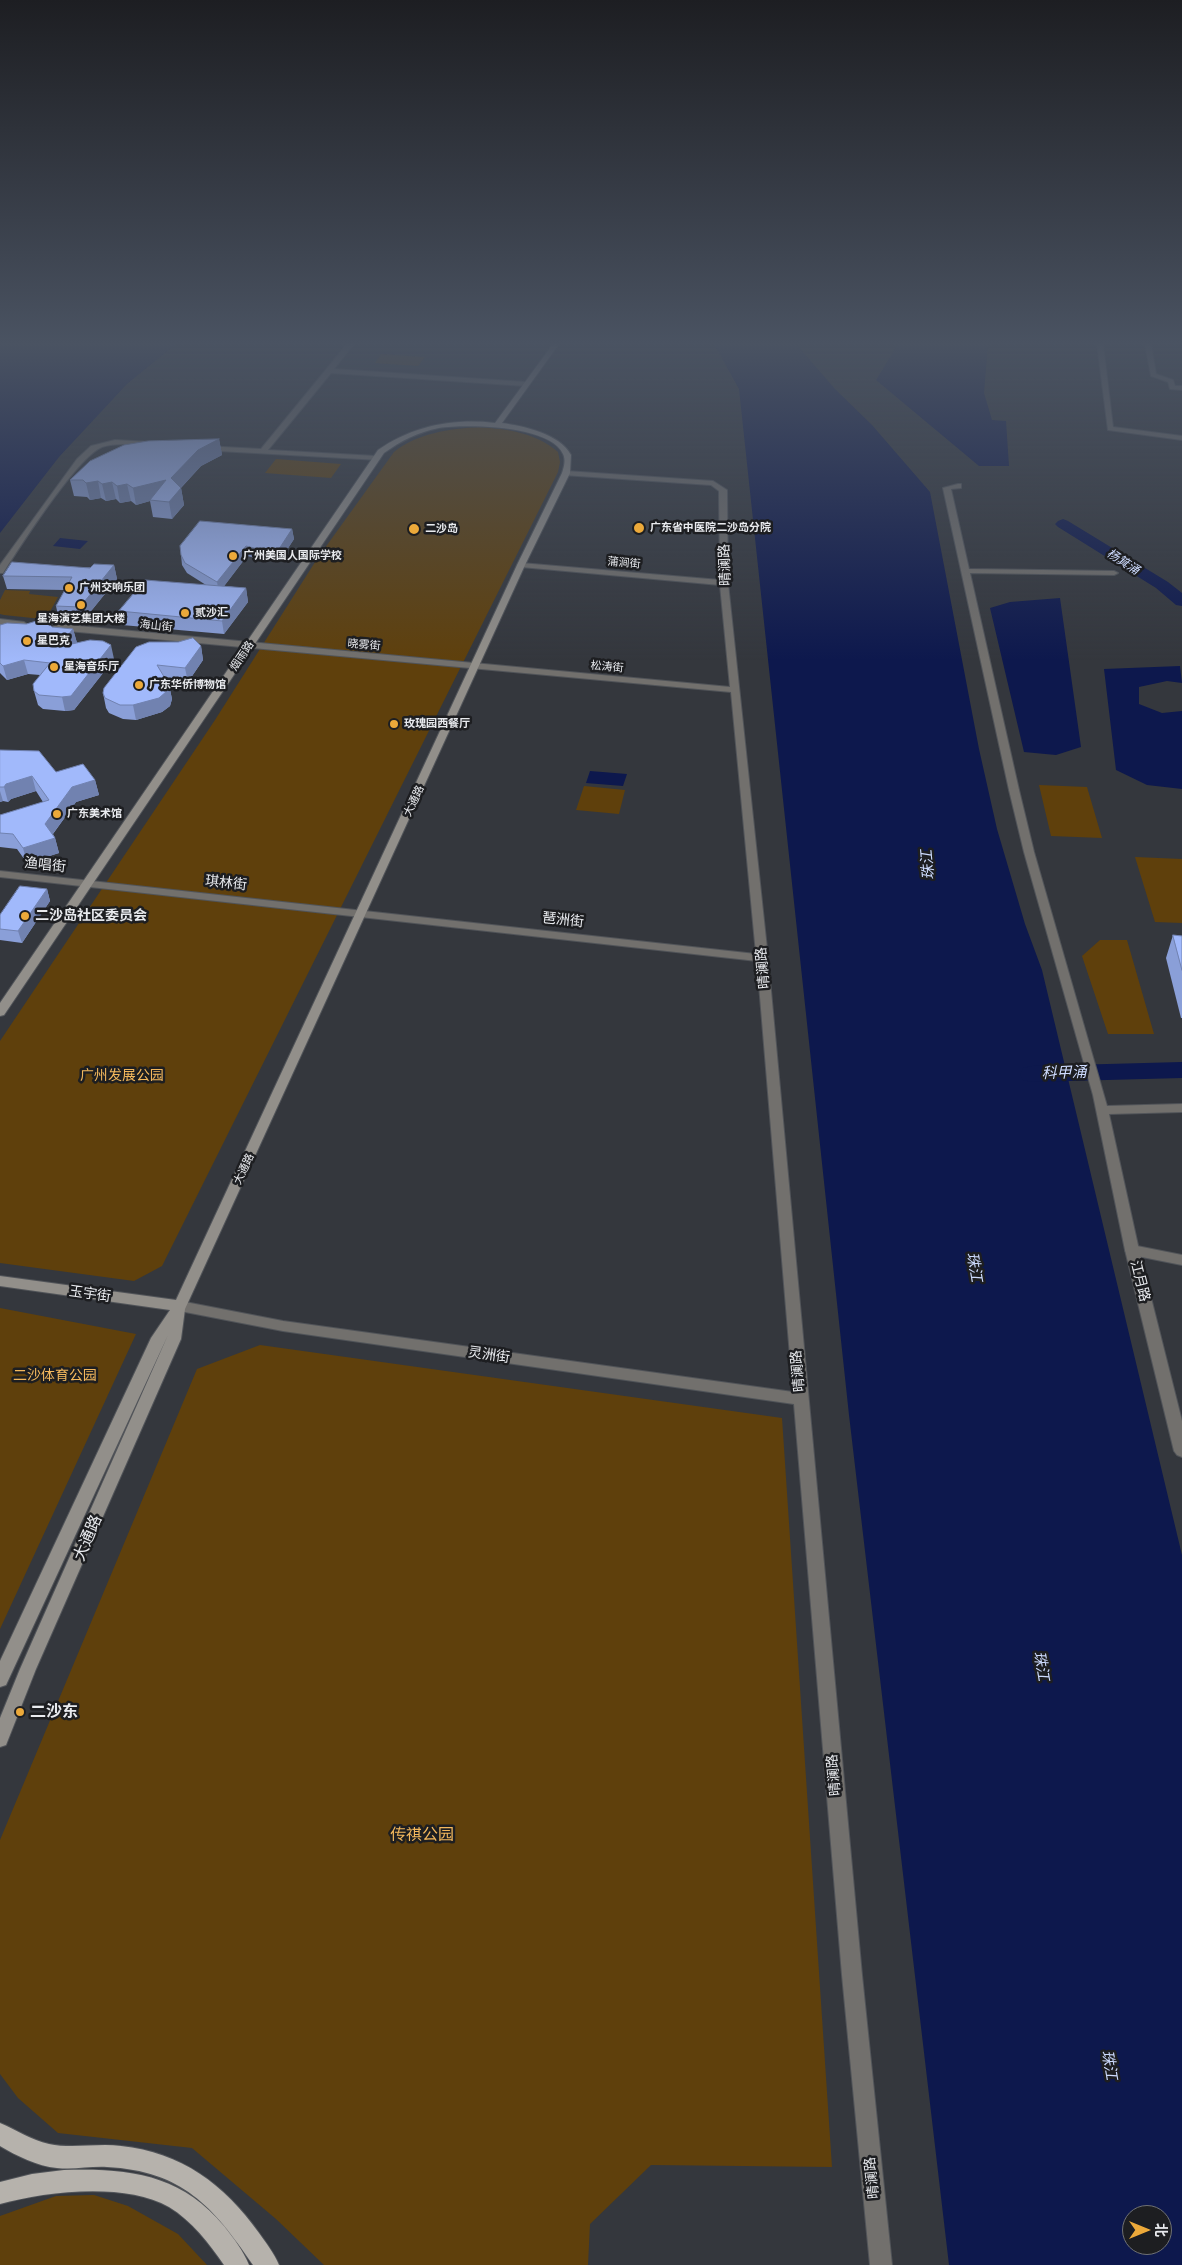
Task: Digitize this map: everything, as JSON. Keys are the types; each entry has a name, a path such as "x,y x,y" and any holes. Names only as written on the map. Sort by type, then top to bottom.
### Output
{"highway":[{"path":"0,2134 19,2145 56,2157 131,2158 174,2171 190,2179 224,2206 267,2265"},
{"path":"0,2193 48,2182 125,2181 172,2195 200,2216 213,2230 237,2265"}],"main road":[{"name":"烟雨路","path":"0,1012 376,458 386,450"},
{"path":"563,450 568,456 569,461 566,473"},
{"name":"大通路","path":"0,1679 158,1338 180,1306 521,565 566,473"},
{"name":"玉宇街","path":"0,1281 180,1306"},
{"name":"大通路","path":"0,1739 28,1670 174,1339 180,1306"}],"street":[{"path":"0,571 42,510 83,456 92,450"},
{"path":"241,450 376,458"},
{"name":"晴澜路","path":"566,473 713,483 723,490 724,583 762,958 853,1984 881,2265"},
{"name":"江月路","path":"958,486 947,488 1014,790 1029,852 1099,1095 1132,1250 1179,1431 1182,1451"},
{"name":"蒲涧街","path":"521,565 724,583"},
{"path":"965,572 1114,573"},
{"path":"0,622 38,626"},
{"name":"海山街","path":"48,627 250,646"},
{"name":"晓雾街","path":"250,646 476,666"},
{"name":"松涛街","path":"476,666 736,690"},
{"name":"渔唱街","path":"0,874 88,883"},
{"name":"琪林街","path":"88,883 361,912"},
{"name":"琶洲街","path":"361,912 762,958"},
{"path":"1101,1110 1182,1108"},
{"path":"1132,1250 1182,1260"},
{"name":"灵洲街","path":"180,1306 283,1326 800,1399"}],"green space":[{"name":"广州发展公园","path":"397,450 555,450 558,452 560,462 558,472 162,1266 134,1281 0,1263 0,1041 215,720 317,559"},
{"path":"276,459 341,464 331,478 265,473"},
{"path":"5,590 30,591 29,594 58,597 47,617 42,619 4,615 0,614 0,600"},
{"path":"1039,785 1087,787 1102,838 1051,836"},
{"path":"584,786 625,790 619,814 576,810"},
{"path":"1135,857 1182,859 1182,923 1155,922"},
{"path":"1100,940 1127,940 1154,1034 1108,1034 1082,956"},
{"name":"二沙体育公园","path":"0,1308 136,1334 0,1629"},
{"name":"传祺公园","path":"260,1345 782,1418 832,2167 651,2165 590,2224 588,2265 324,2265 276,2219 192,2148 58,2133 18,2098 0,2074 0,1840 197,1369"},
{"path":"94,2195 128,2206 178,2234 207,2265 0,2265 0,2216 56,2196"}],"water":[{"path":"0,450 66,450 59,457 0,533"},
{"name":"珠江","path":"746,450 893,450 930,492 979,749 997,829 1025,924 1042,970 1182,1555 1182,2265 949,2265 849,1415"},
{"path":"959,450 1008,450 1009,466 979,466"},
{"path":"60,538 88,541 80,549 53,546"},
{"path":"1060,598 1081,747 1056,755 1024,752 990,608 1010,602"},
{"path":"1180,666 1182,683 1167,681 1139,687 1139,704 1162,713 1182,711 1182,789 1147,785 1116,770 1104,669"},
{"path":"590,771 627,774 623,786 586,783"}],"building":[{"path":"114,450 199,450 171,478 181,488 169,502 150,500 166,480 133,488 127,484 117,486 112,482 102,484 98,481 86,483 83,480 70,480 90,461"},
{"path":"200,521 292,529 279,549 258,549 246,546 217,582 185,563 181,555 180,546"},
{"path":"12,562 90,568 94,564 114,565 80,607 56,606 72,577 3,576"},
{"path":"145,580 246,588 222,621 119,611"},
{"name":"星海音乐厅","path":"44,619 52,627 73,629 58,647 90,640 103,641 111,645 71,696 39,695 34,691 33,684 50,663 24,660 3,666 0,663 0,625 7,623 26,624"},
{"path":"193,638 201,646 185,668 157,665 169,685 167,691 159,698 133,705 120,705 105,698 104,688 136,647 149,642 178,642"},
{"path":"0,750 39,751 56,772 83,764 95,780 72,787 45,824 55,838 23,848 13,834 0,833 0,815 49,800 32,776 0,787"},
{"path":"20,886 47,889 18,931 0,929 0,915"},
{"path":"1173,935 1182,936 1182,970"}],"waterway":[{"name":"杨箕涌","path":"1063,524 1162,585 1182,601"},
{"name":"科甲涌","path":"1032,1074 1182,1070"}],"place":[{"name":"广东省中医院二沙岛分院","path":"639,528"},
{"name":"二沙岛","path":"414,529"},
{"name":"广州美国人国际学校","path":"233,556"},
{"name":"广州交响乐团","path":"69,588"},
{"name":"星海演艺集团大楼","path":"81,605"},
{"name":"贰沙汇","path":"185,613"},
{"name":"星巴克","path":"27,641"},
{"name":"星海音乐厅","path":"54,667"},
{"name":"广东华侨博物馆","path":"139,685"},
{"name":"玫瑰园西餐厅","path":"394,724"},
{"name":"广东美术馆","path":"57,814"},
{"name":"二沙岛社区委员会","path":"25,916"},
{"name":"二沙东","path":"20,1712"}]}
